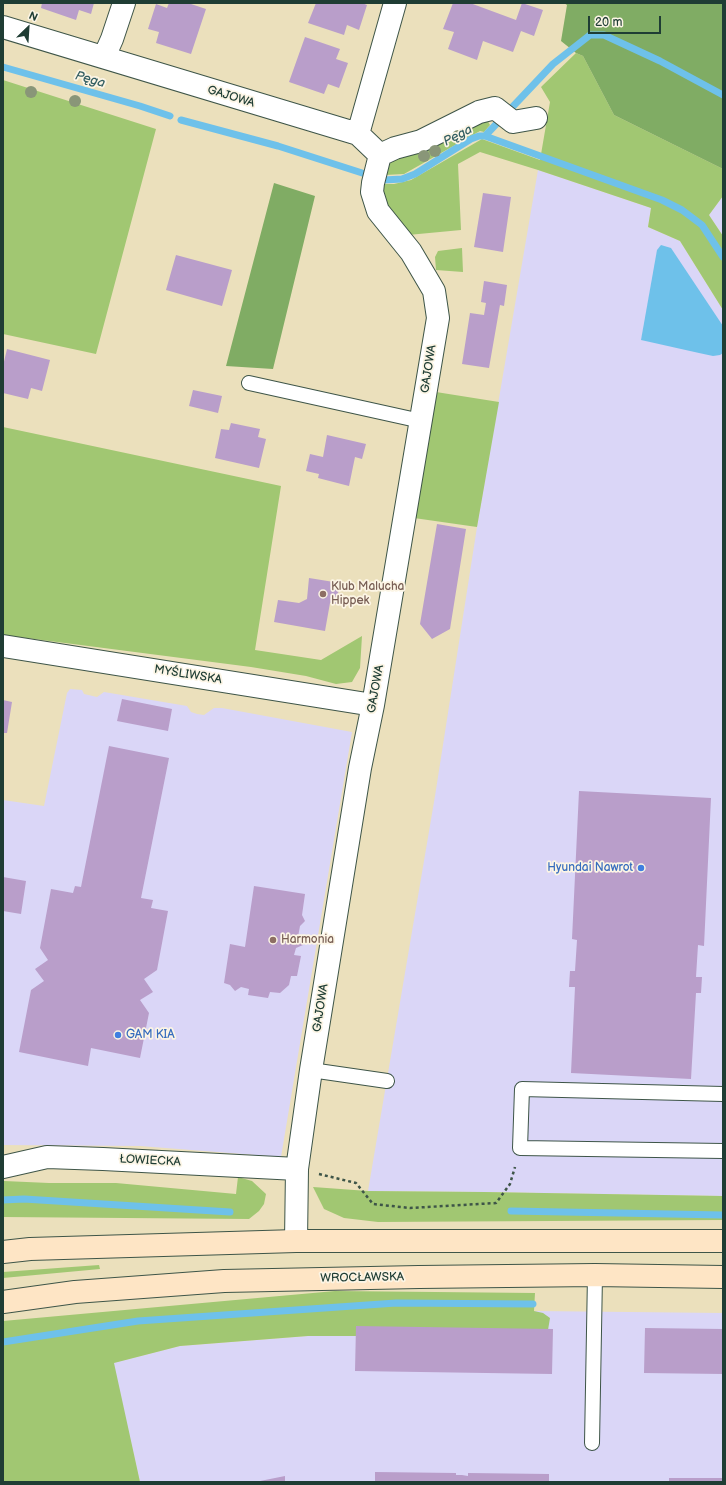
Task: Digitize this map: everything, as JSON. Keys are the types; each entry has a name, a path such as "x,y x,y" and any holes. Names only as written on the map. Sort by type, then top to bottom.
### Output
{"main road":[{"path":"3,1252 38,1249 296,1241 723,1241"},
{"name":"WROCŁAWSKA","path":"3,1302 75,1292 224,1281 595,1275 723,1276"}],"street":[{"path":"104,57 112,39 124,3"},
{"path":"358,134 395,3"},
{"name":"GAJOWA","path":"3,27 358,134 377,169 372,192 378,211 410,252 434,291 438,318 373,705 360,768 311,1070 297,1169 296,1241"},
{"path":"377,169 395,148 421,141 478,112 495,108 513,122 536,118"},
{"name":"MYŚLIWSKA","path":"3,646 373,705"},
{"name":"ŁOWIECKA","path":"3,1167 47,1158 62,1158 297,1169"}],"lane":[{"path":"249,383 421,421"},
{"path":"311,1070 387,1081"},
{"path":"723,1094 522,1089 520,1148 723,1151"},
{"path":"592,1443 595,1275"}],"path":[{"path":"297,1169 356,1183 373,1204 410,1208 496,1203 510,1184 520,1148"}],"shaded area":[{"path":"538,170 651,208 648,227 680,241 723,310 723,1196 368,1191 435,796 477,527"},
{"path":"723,196 723,236 709,215"},
{"path":"70,689 82,690 84,694 97,697 104,692 187,706 191,712 197,714 204,715 214,708 222,708 352,732 281,1157 140,1146 3,1145 3,800 44,806 67,693"},
{"path":"534,1311 723,1313 723,1482 140,1482 113,1363 180,1346 308,1336"}],"green space":[{"path":"564,3 723,3 723,169 614,115 583,56 576,53 561,41 567,5"},
{"path":"576,53 583,56 614,115 723,169 723,196 709,215 723,236 723,310 680,241 648,227 651,208 538,170 480,152 458,164 461,230 408,235 383,203 383,184 394,184 411,180 482,139 540,160 550,102 541,87"},
{"path":"3,80 156,129 96,354 3,334"},
{"path":"486,118 490,125 484,132 480,131 404,174 385,175 387,167 392,160 400,155 426,151"},
{"path":"274,183 315,196 273,369 226,366"},
{"path":"462,248 463,272 436,270 435,257 438,251"},
{"path":"436,392 499,402 477,527 414,518"},
{"path":"3,427 281,486 255,650 321,660 362,636 360,668 352,682 336,684 306,676 251,667 3,635"},
{"path":"238,1177 252,1181 266,1194 264,1204 259,1211 249,1219 3,1217 4,1181 116,1183 236,1194"},
{"path":"313,1187 368,1191 723,1196 723,1220 378,1222 344,1218 324,1209"},
{"path":"99,1265 100,1269 3,1278 3,1272"},
{"path":"335,1291 535,1293 534,1311 543,1313 550,1318 547,1336 308,1336 180,1346 114,1363 140,1482 3,1482 3,1321"}],"water":[{"path":"661,245 671,248 723,326 723,353 720,355 713,356 641,340 657,250"}],"building":[{"path":"42,3 94,3 91,14 79,10 76,20 41,8"},
{"path":"169,3 188,3 206,9 191,54 156,43 159,32 148,29 156,4 167,8"},
{"path":"316,3 362,3 367,5 359,30 347,25 344,35 308,23"},
{"path":"453,3 470,3 516,20 522,3 543,10 534,36 521,31 513,52 483,41 477,60 448,49 454,32 443,29"},
{"path":"305,37 340,49 336,59 348,63 339,88 328,84 324,94 289,82"},
{"path":"483,193 511,197 503,252 474,247"},
{"path":"176,255 232,270 222,306 166,290"},
{"path":"484,281 507,285 504,306 500,305 489,368 462,364 470,313 484,315 486,303 481,302"},
{"path":"7,349 50,360 42,391 31,388 28,399 3,393 3,366"},
{"path":"193,390 222,396 218,413 189,406"},
{"path":"231,423 260,429 258,437 266,439 259,468 215,458 221,429 229,430"},
{"path":"327,435 366,444 362,459 355,457 349,486 318,478 319,474 306,471 310,454 323,457"},
{"path":"437,524 466,529 450,629 432,639 420,624"},
{"path":"309,578 340,583 336,604 330,603 325,631 274,622 278,600 299,603 307,599"},
{"path":"122,699 172,709 168,731 117,721"},
{"path":"3,700 12,702 7,733 3,733"},
{"path":"109,746 169,758 141,898 153,900 151,908 168,911 157,970 144,979 153,992 140,1000 149,1013 140,1058 91,1048 88,1066 19,1052 31,990 44,981 35,969 48,960 40,948 51,889 73,893 75,886 81,887"},
{"name":"Hyundai Nawrot","path":"579,791 711,798 704,946 698,945 696,977 702,977 701,993 696,993 691,1079 571,1073 575,987 569,987 570,971 575,971 577,940 572,939"},
{"path":"3,877 26,881 21,914 3,911"},
{"name":"Harmonia","path":"254,886 305,894 302,915 305,921 300,926 298,937 303,945 296,948 294,955 301,956 297,976 291,976 289,985 280,993 270,992 268,998 248,995 249,989 241,987 235,991 230,985 224,983 230,944 245,947"},
{"path":"356,1326 553,1329 552,1374 355,1371"},
{"path":"645,1328 723,1329 723,1374 644,1373"},
{"path":"375,1472 456,1473 456,1475 468,1476 468,1473 549,1474 549,1482 375,1482"},
{"path":"285,1476 285,1482 260,1482 260,1481"},
{"path":"669,1478 723,1478 723,1482 669,1482"}],"waterway":[{"path":"485,136 553,64 590,35 604,35 660,61 723,95"},
{"name":"Pęga","path":"3,67 170,116"},
{"name":"Pęga","path":"181,120 278,146 384,180 402,179 415,174 471,139 479,136 485,136 662,200 682,210 702,225 723,257"},
{"path":"3,1200 24,1199 230,1212"},
{"path":"511,1211 723,1215"},
{"path":"3,1342 138,1321 396,1303 533,1304"}],"place":[{"name":"Klub Malucha Hippek","path":"323,594"},
{"name":"Hyundai Nawrot","path":"641,868"},
{"name":"Harmonia","path":"273,940"},
{"name":"GAM KIA","path":"118,1035"}]}
